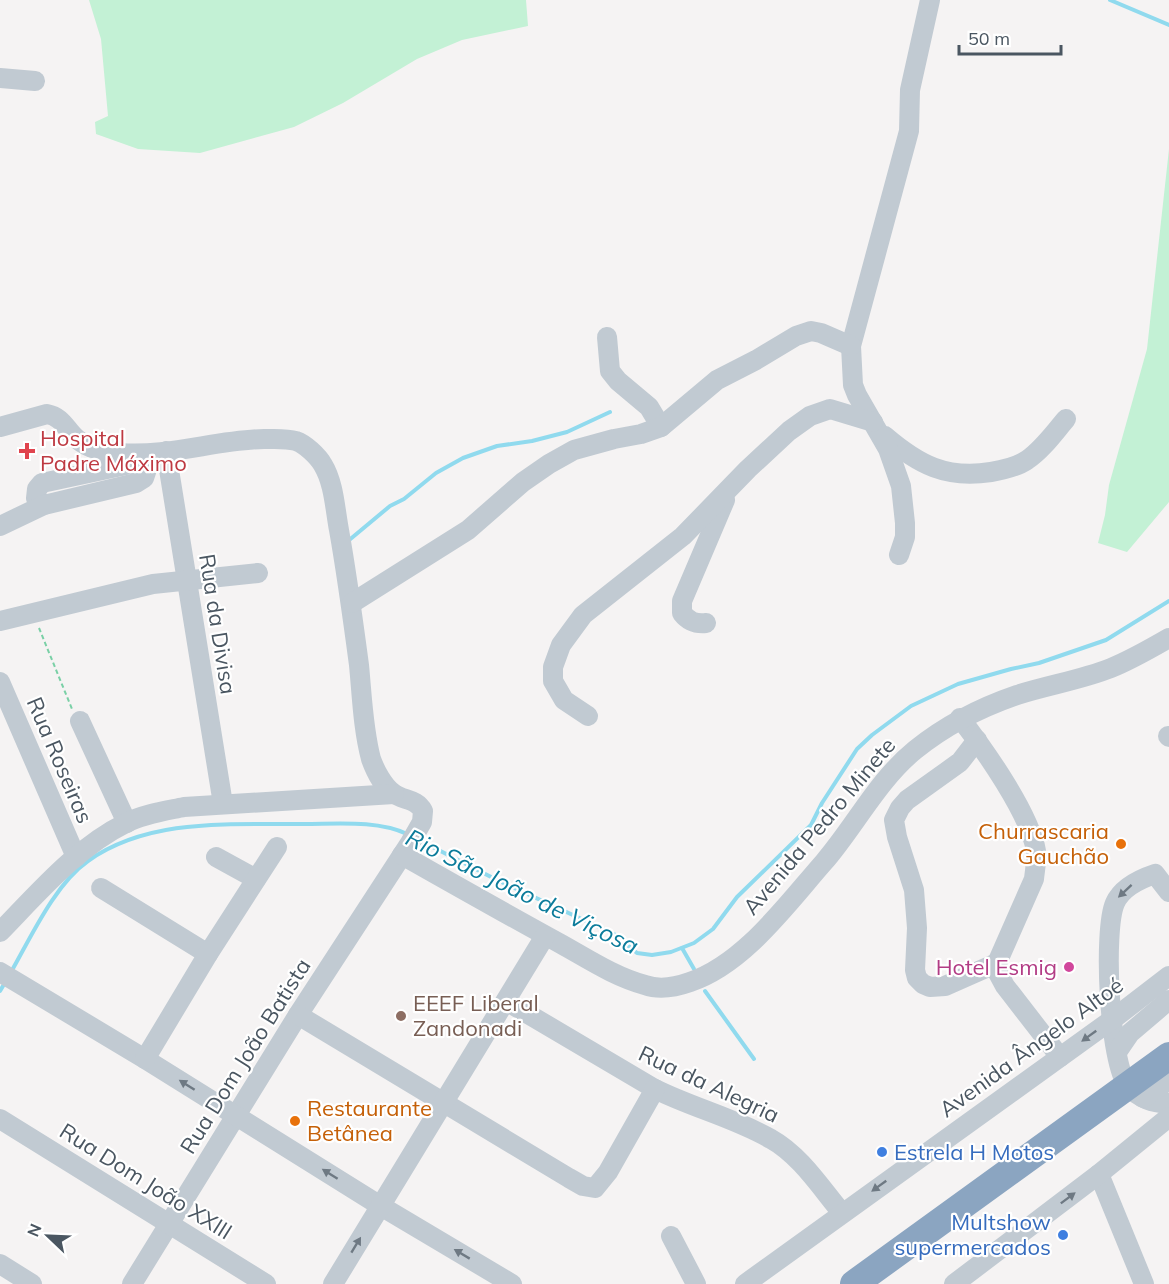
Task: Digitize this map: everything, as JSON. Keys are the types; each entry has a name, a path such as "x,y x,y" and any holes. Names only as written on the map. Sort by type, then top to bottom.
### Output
{"highway":[{"path":"854,1284 1136,1092 1169,1056"}],"street":[{"path":"899,555 905,537 904,504 895,464 854,385 851,346 909,131 910,90 930,0"},
{"path":"0,78 35,81"},
{"path":"352,603 468,530 523,482 574,450 661,427 717,380 796,336 811,331 822,333 851,346"},
{"path":"607,337 610,371 618,381 649,407 661,427"},
{"path":"588,716 564,700 553,681 553,667 561,645 583,615 683,536 789,431 820,411 830,409 840,411 876,427 904,452 934,468 950,473 982,473 1000,470 1027,460 1041,448 1065,419"},
{"path":"0,427 47,414 61,420 78,440 85,444 136,458 245,439 281,439 297,442 310,451 322,463 329,478 352,603 364,716 372,761 382,781 394,794"},
{"name":"Rua da Divisa","path":"166,451 223,804"},
{"path":"0,526 45,505 136,483 144,478 147,469 136,458"},
{"path":"706,623 695,623 685,617 682,613 682,601 733,484"},
{"path":"0,621 153,584 258,573"},
{"name":"Avenida Pedro Minete","path":"406,849 545,936 628,979 647,986 670,988 708,975 726,964 748,945 826,859 898,767 913,752 960,718 1018,695 1114,667 1169,638"},
{"name":"Rua Roseiras","path":"0,682 76,857"},
{"path":"76,716 127,823"},
{"path":"960,718 977,740 1014,799 1030,832 1036,851 1034,879 997,963 998,973 1005,986 1060,1057"},
{"path":"977,740 960,762 900,808 894,820 914,890 917,978 923,984 945,986 997,963"},
{"path":"0,932 76,857 127,823 155,813 184,807 394,794"},
{"name":"Rua Dom João Batista","path":"132,1284 297,1015 422,822 423,811 418,804 394,794"},
{"path":"145,1059 208,954 277,847"},
{"path":"216,857 256,879"},
{"path":"1169,892 1162,872 1126,888 1115,903 1110,927 1109,951 1113,1019 1119,1066 1136,1092 1155,1103 1169,1103"},
{"path":"101,888 208,954"},
{"path":"333,1284 545,936"},
{"path":"2,974 145,1059 379,1206 512,1284"},
{"name":"Avenida Ângelo Altoé","path":"745,1284 1113,1019 1169,976"},
{"path":"1117,1052 1130,1033 1169,1000"},
{"name":"Rua da Alegria","path":"506,1001 678,1101 771,1138 785,1148 842,1213"},
{"path":"297,1015 569,1178 590,1188 595,1188 600,1183 655,1089"},
{"path":"1136,1092 1169,1080"},
{"path":"954,1284 1099,1174 1169,1117"},
{"name":"Rua Dom João XXIII","path":"0,1119 266,1284"},
{"path":"1099,1174 1144,1284"},
{"path":"671,1236 696,1284"},
{"path":"0,1264 32,1284"}],"path":[{"path":"33,613 76,716"}],"green space":[{"path":"89,0 526,0 528,26 462,40 417,59 343,103 294,127 200,153 138,149 96,134 95,122 108,116 101,39"},
{"path":"1169,149 1169,502 1127,552 1098,543 1109,485 1147,349"}],"waterway":[{"path":"1110,0 1169,25"},
{"path":"348,541 390,506 404,499 436,473 463,458 497,446 532,441 567,432 610,412"},
{"name":"Rio São João de Viçosa","path":"419,840 495,879 614,934 637,953 652,955 671,952 694,943 713,929 737,897 811,825 822,803 857,749 911,706 958,684 1039,663 1106,640 1169,601"},
{"name":"Rio São João de Viçosa","path":"11,972 54,897 76,871 112,847 138,837 193,826 249,824 357,824 383,827 407,834"},
{"path":"682,948 694,969"},
{"name":"Rio São João de Viçosa","path":"0,991 6,981"},
{"path":"705,991 754,1059"}],"place":[{"name":"Hospital Padre Máximo","path":"27,451"},
{"name":"Churrascaria Gauchão","path":"1121,844"},
{"name":"Hotel Esmig","path":"1069,967"},
{"name":"EEEF Liberal Zandonadi","path":"401,1016"},
{"name":"Restaurante Betânea","path":"295,1121"},
{"name":"Estrela H Motos","path":"882,1152"},
{"name":"Multshow supermercados","path":"1063,1235"}]}
